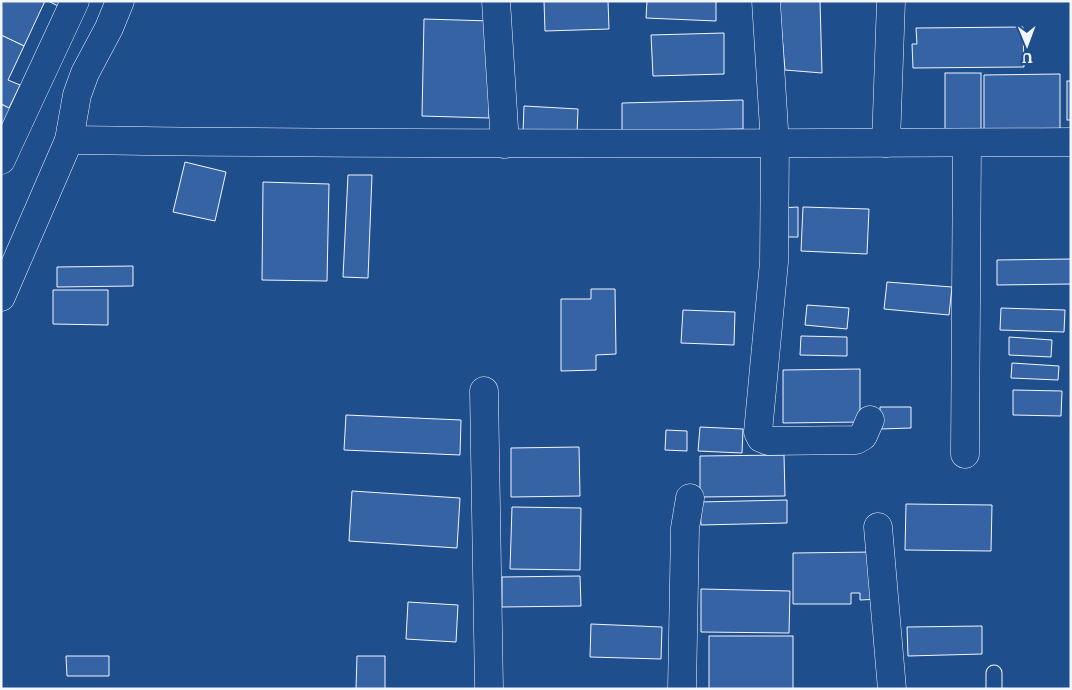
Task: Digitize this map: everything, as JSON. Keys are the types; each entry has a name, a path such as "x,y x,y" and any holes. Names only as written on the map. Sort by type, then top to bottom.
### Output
{"street":[{"path":"1,160 75,1"},
{"path":"1,297 69,140 77,95 120,1"},
{"path":"496,1 505,144"},
{"path":"766,1 775,145 774,262 758,432 761,438 768,441 856,440 862,436 870,420"},
{"path":"886,143 892,1"},
{"path":"69,140 775,145 1071,142"},
{"path":"965,454 967,143"},
{"path":"484,391 489,689"},
{"path":"682,689 685,528 690,498"},
{"path":"878,527 892,689"}],"lane":[{"path":"994,673 994,689"}],"building":[{"path":"1,1 45,1 24,46 1,35"},
{"path":"48,1 62,1 60,7"},
{"path":"544,1 608,1 609,29 545,31"},
{"path":"647,1 716,1 716,21 646,18"},
{"path":"779,1 820,1 822,73 785,70"},
{"path":"424,19 491,21 489,118 422,116"},
{"path":"1023,27 1024,67 913,68 912,44 917,44 916,28"},
{"path":"724,33 724,74 653,76 651,35"},
{"path":"1,35 24,46 8,80 20,85 9,108 1,104"},
{"path":"945,73 981,73 981,132 945,132"},
{"path":"1060,74 1060,132 984,132 984,75"},
{"path":"1067,81 1071,81 1071,120 1067,120"},
{"path":"743,100 743,129 622,131 622,103"},
{"path":"1,104 11,109 1,130"},
{"path":"524,106 578,109 577,134 523,133"},
{"path":"185,162 226,172 215,221 173,212"},
{"path":"348,175 372,175 368,278 343,277"},
{"path":"263,182 329,184 327,281 262,280"},
{"path":"798,207 798,237 782,237 781,208"},
{"path":"803,207 869,209 867,254 801,251"},
{"path":"1071,259 1071,284 997,285 997,260"},
{"path":"133,266 133,286 57,287 57,267"},
{"path":"887,282 952,287 949,315 884,309"},
{"path":"591,289 615,289 616,354 596,355 596,370 561,371 561,299 591,299"},
{"path":"53,290 108,290 108,325 53,324"},
{"path":"807,305 849,308 847,329 805,325"},
{"path":"1001,308 1065,310 1064,332 1000,330"},
{"path":"683,310 735,312 734,345 681,343"},
{"path":"801,336 847,337 847,356 800,355"},
{"path":"1009,337 1052,340 1051,357 1009,355"},
{"path":"1012,363 1059,366 1058,380 1011,378"},
{"path":"860,369 860,422 783,423 783,370"},
{"path":"1013,390 1062,391 1061,416 1013,415"},
{"path":"880,407 911,407 911,428 880,429"},
{"path":"346,415 461,420 460,455 344,450"},
{"path":"700,427 743,429 742,453 698,451"},
{"path":"666,430 687,431 687,451 665,450"},
{"path":"579,447 580,496 511,497 511,448"},
{"path":"784,455 785,496 700,497 700,456"},
{"path":"352,491 460,498 457,548 349,541"},
{"path":"787,500 787,523 701,525 700,502"},
{"path":"906,504 992,505 991,551 905,550"},
{"path":"512,507 581,508 580,570 510,569"},
{"path":"874,552 881,599 860,600 860,593 851,593 851,604 793,604 793,553"},
{"path":"580,576 581,606 502,607 502,577"},
{"path":"701,589 790,591 789,633 701,632"},
{"path":"408,602 458,605 456,642 406,639"},
{"path":"591,624 662,627 661,659 590,657"},
{"path":"982,626 982,654 908,656 907,627"},
{"path":"709,636 793,636 793,689 709,689"},
{"path":"66,656 109,656 109,676 67,676"},
{"path":"357,656 385,656 385,689 356,689"}]}
